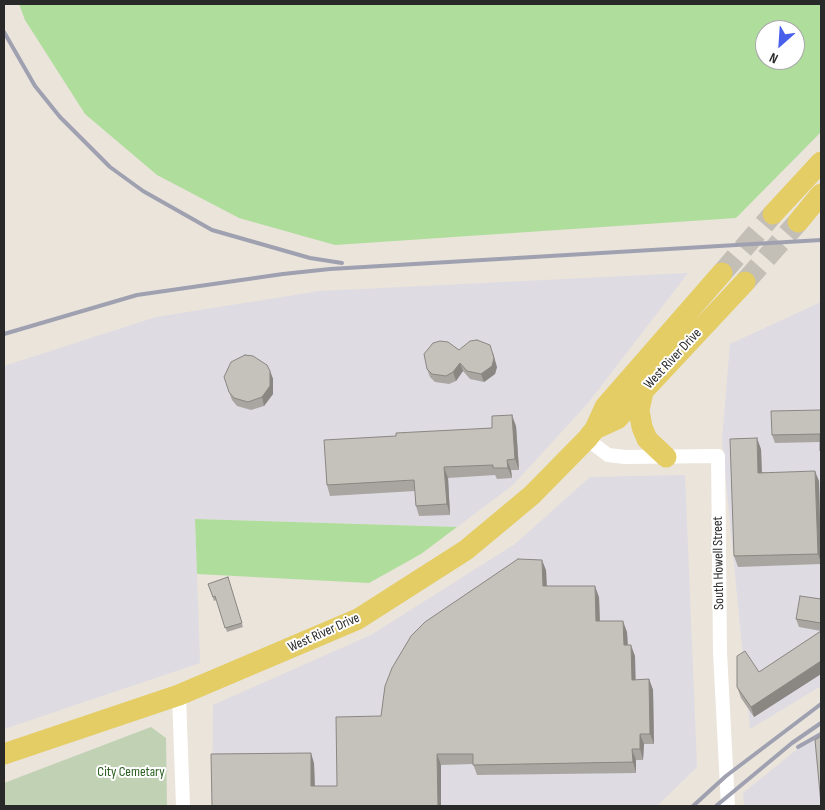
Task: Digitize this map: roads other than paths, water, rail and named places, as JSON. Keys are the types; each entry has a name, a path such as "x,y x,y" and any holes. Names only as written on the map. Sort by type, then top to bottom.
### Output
{"main road":[{"path":"774,214 821,162"},
{"path":"798,222 821,194"},
{"name":"West River Drive","path":"591,434 605,407 722,273"},
{"name":"West River Drive","path":"4,754 179,695 358,619 466,550 497,526 532,495 591,434 617,419 745,282"},
{"path":"643,392 638,410 642,427 647,439 666,457"}],"street":[{"name":"South Howell Street","path":"591,434 608,454 625,457 718,456 720,652 728,806"},
{"path":"179,695 182,806"}],"tunnel":[{"path":"722,273 773,214"},
{"path":"745,282 798,222"}],"railway":[{"path":"4,32 35,86 60,117 110,167 143,191 212,230 310,258 342,263"},
{"path":"4,334 137,295 283,274 330,269 821,240"},
{"path":"693,806 726,776 821,704"},
{"path":"716,806 792,743 821,723"},
{"path":"798,747 821,734"}],"park label":[{"name":"City Cemetary","path":"131,772"}]}
